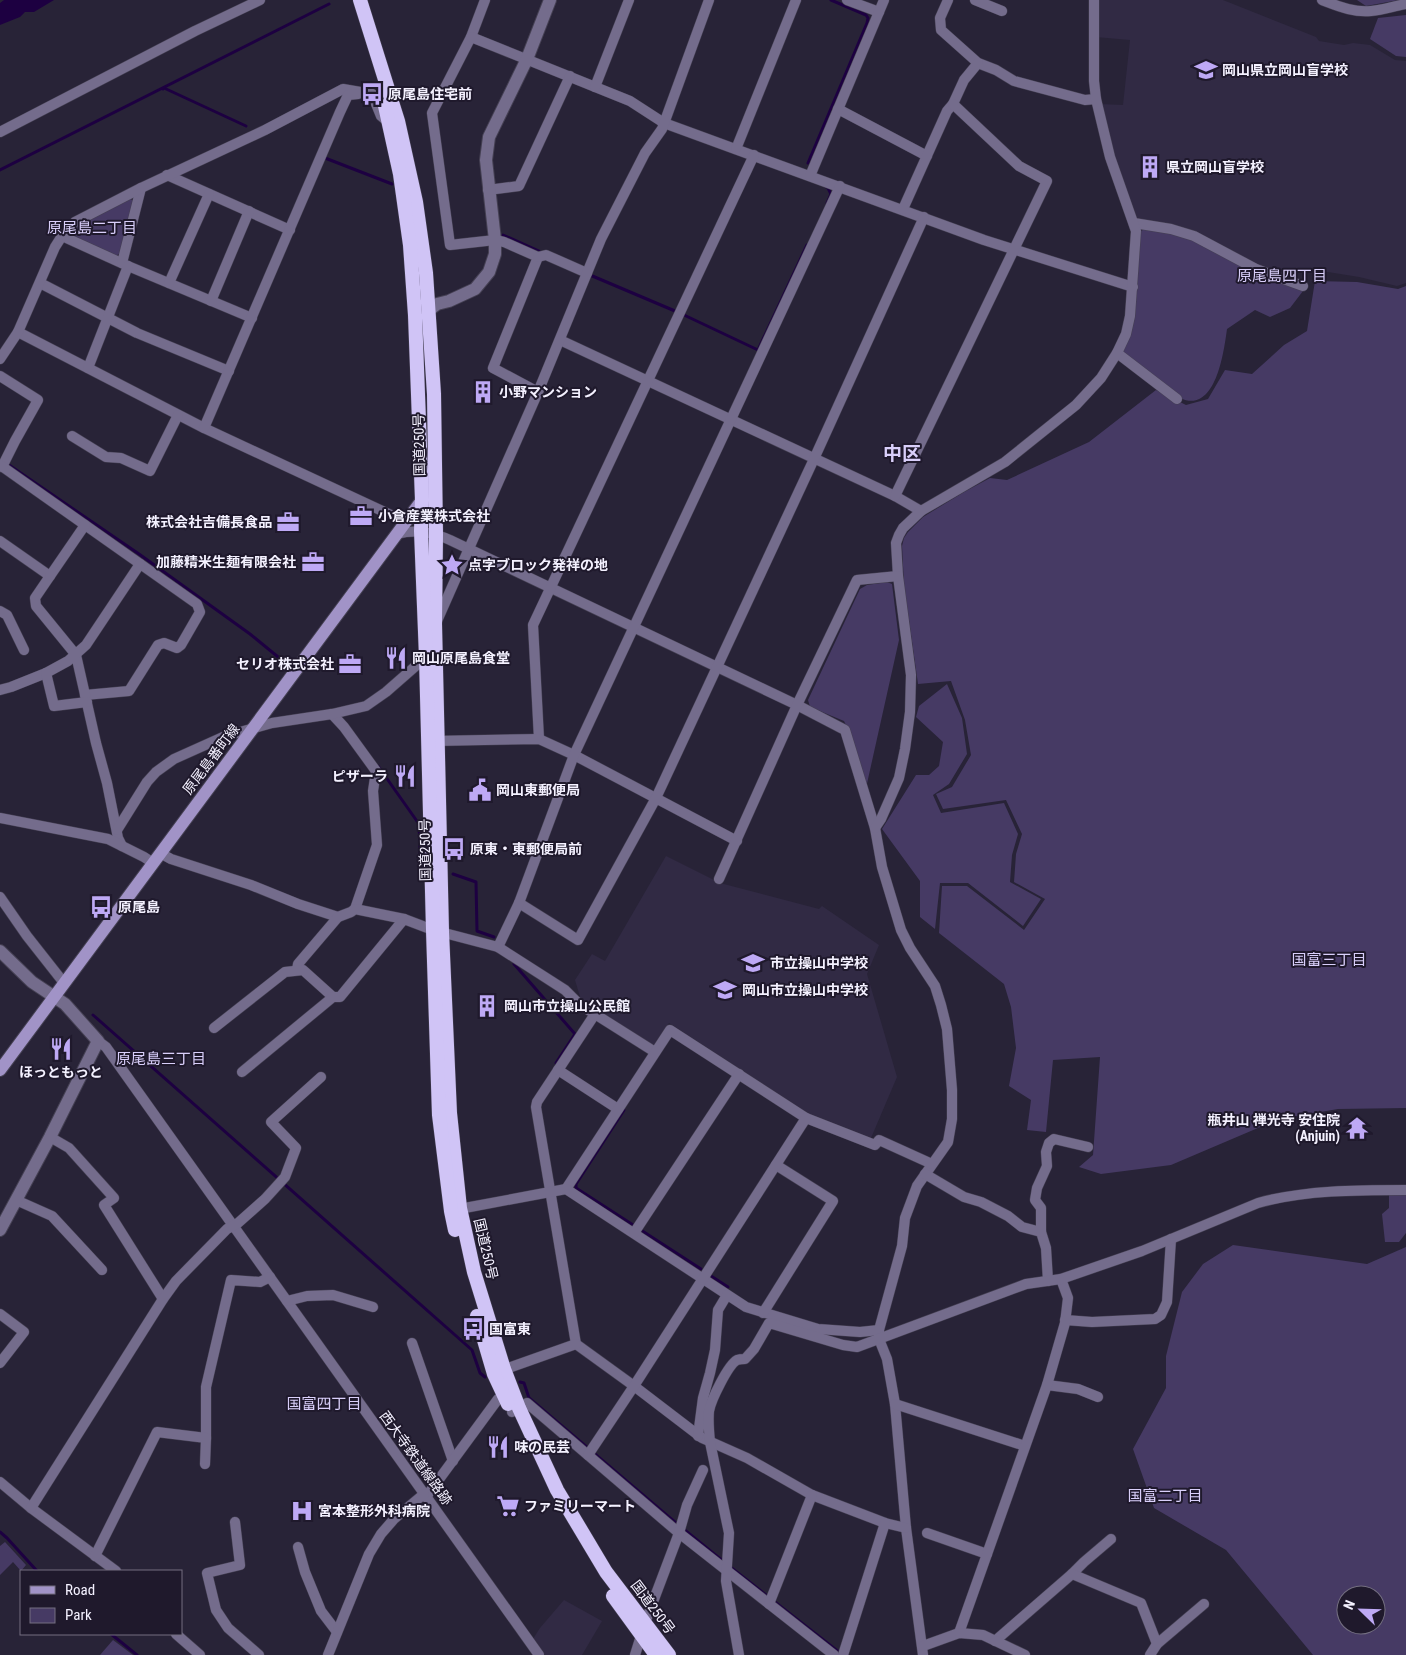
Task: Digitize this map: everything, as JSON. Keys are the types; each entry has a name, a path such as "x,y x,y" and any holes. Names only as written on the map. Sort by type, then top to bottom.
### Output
{"highway":[{"name":"国道250号","path":"352,0 376,74 389,123 400,174 410,244 415,315 426,651 434,741"},
{"name":"国道250号","path":"360,0 384,74 406,152 416,202 426,273 433,359 436,461 434,741 439,1114 466,1276 499,1372 549,1494 598,1574 643,1629 669,1655"},
{"name":"国道250号","path":"499,1372 504,1396 515,1410"},
{"name":"国道250号","path":"643,1629 656,1655"}],"main road":[{"name":"原尾島番町線","path":"0,1070 422,500 430,485 436,461"}],"street":[{"path":"0,132 195,31 260,0"},
{"path":"485,0 470,37 432,113 450,245 495,240 538,257 546,255 587,273"},
{"path":"428,311 436,304 448,301 475,288 488,272 495,254 486,160 489,137 527,59 550,0"},
{"path":"595,87 629,0"},
{"path":"117,830 147,782 164,765 174,759 223,737 252,728 366,706 386,692 426,651 435,624 538,392 601,239 645,153 662,129 666,112 709,0"},
{"path":"736,149 796,0"},
{"path":"848,0 879,12"},
{"path":"810,176 884,0"},
{"path":"948,0 940,18 942,30 978,63 996,70 1014,81 1085,100 1096,98"},
{"path":"975,0 1002,11"},
{"path":"875,828 881,819 899,778 910,712 912,675 898,576 896,543 899,535 903,528 921,511 1004,462 1076,405 1101,378 1117,354 1126,334 1133,287 1136,231 1110,157 1096,98 1094,81 1094,0"},
{"path":"1322,0 1343,8 1361,11 1373,11 1406,4"},
{"path":"470,37 630,101 664,123 984,240 1133,287"},
{"path":"903,209 947,111 953,104 964,80 978,63"},
{"path":"488,190 519,186 570,76"},
{"path":"0,358 18,332 62,236 75,222 344,89 372,94"},
{"path":"372,94 381,116 389,123"},
{"path":"204,428 348,95 372,94"},
{"path":"895,496 1046,181 1019,166 953,104"},
{"path":"838,109 927,156"},
{"path":"539,739 532,625 754,155"},
{"path":"167,175 290,230"},
{"path":"498,947 519,903 574,756 840,186"},
{"path":"88,368 108,318 125,265 141,188"},
{"path":"169,283 209,194"},
{"path":"211,300 249,212"},
{"path":"519,903 578,940 656,798 924,217"},
{"path":"1134,223 1194,236 1256,269 1303,286"},
{"path":"62,236 125,265 252,318"},
{"path":"538,257 493,368 538,392"},
{"path":"40,283 137,333 229,371"},
{"path":"18,332 204,428 406,522"},
{"path":"560,340 895,496 921,511"},
{"path":"1117,354 1177,399"},
{"path":"0,376 38,400 1,466 197,604 200,612 177,648 164,643 158,645 129,691 54,706 46,674"},
{"path":"72,436 106,457 121,458 150,471 178,415"},
{"path":"85,525 35,598 36,606 76,655 122,846"},
{"path":"397,534 409,531 436,534 635,627 845,730 875,828 882,867 901,930 910,948 935,986 946,1029 952,1090 952,1118 948,1142 917,1186 905,1218 902,1246 879,1334 895,1404 906,1528 923,1651 959,1633 983,1635 1024,1655"},
{"path":"0,541 50,576"},
{"path":"0,690 46,674 68,662 76,655 86,645 140,564"},
{"path":"719,879 797,705 858,580 898,576"},
{"path":"0,611 6,616 24,650"},
{"path":"297,970 298,964 338,917 355,909 377,845 373,791 376,771 335,713"},
{"path":"434,741 539,739 737,841"},
{"path":"0,818 108,839 144,856 171,859 251,885 298,904 338,917"},
{"path":"0,897 27,936 64,983"},
{"path":"355,909 404,918 437,931 498,947 565,990 579,1004 655,1052"},
{"path":"242,1072 333,997 340,996 404,918"},
{"path":"0,951 32,982 65,1004 98,1041 50,1137 0,1230"},
{"path":"214,1028 285,972 303,970 333,997"},
{"path":"594,1014 537,1102 536,1108 576,1344 705,1439 747,1458 812,1495 885,1523 906,1528"},
{"path":"566,1189 670,1030 806,1118 875,1145 879,1140 932,1164"},
{"name":"西大寺鉄道線路跡","path":"98,1041 106,1047 540,1655"},
{"path":"558,1070 618,1109"},
{"path":"636,1230 739,1074"},
{"path":"31,1508 176,1281 227,1229 234,1226 265,1199 281,1181 296,1148 271,1122 321,1077"},
{"path":"590,1452 806,1118"},
{"path":"50,1137 69,1148 114,1198 104,1205 163,1299"},
{"path":"1048,1281 1046,1248 1041,1232 1041,1208 1035,1200 1037,1188 1047,1166 1046,1152 1049,1143 1054,1139 1088,1147"},
{"path":"763,1312 833,1201 776,1165"},
{"path":"925,1174 964,1197 981,1202 1008,1216 1022,1227 1041,1232"},
{"path":"456,1210 566,1189 636,1230 703,1279 746,1307 818,1329 879,1334"},
{"path":"705,1439 708,1428 709,1409 715,1394 734,1363 738,1359 745,1359 750,1354 769,1323 843,1345 857,1347 879,1334 1026,1284 1061,1279 1171,1239 1243,1209 1274,1199 1353,1191 1406,1190"},
{"path":"16,1200 52,1216 102,1270"},
{"path":"1065,1320 1092,1322 1155,1319 1160,1315 1167,1302 1171,1239"},
{"path":"206,1464 206,1387 231,1280 260,1282 270,1277"},
{"path":"959,1633 1047,1385 1065,1320 1068,1298 1061,1279"},
{"path":"287,1301 307,1296 333,1295 373,1307"},
{"path":"727,1295 718,1310 714,1350 703,1398 705,1439 728,1532 726,1581 739,1655"},
{"path":"0,1314 24,1332 0,1363"},
{"path":"412,1343 452,1461"},
{"path":"499,1372 576,1344"},
{"path":"1047,1385 1078,1389 1098,1396"},
{"path":"328,1655 370,1554 382,1534 394,1519 425,1495 498,1399 504,1396"},
{"path":"515,1410 527,1403 590,1452 680,1529 840,1654 885,1523"},
{"path":"895,1404 1025,1446"},
{"path":"95,1556 157,1432 206,1438"},
{"path":"635,1655 687,1505 703,1470"},
{"path":"0,1482 31,1508 115,1570"},
{"path":"770,1600 812,1495"},
{"path":"235,1522 240,1565 207,1573 216,1610 228,1628 259,1655"},
{"path":"927,1533 987,1554"},
{"path":"995,1641 1111,1539"},
{"path":"298,1547 318,1604 337,1632"},
{"path":"1072,1574 1141,1603 1157,1644"},
{"path":"1150,1655 1157,1644 1204,1604"},
{"path":"177,1635 200,1655"}],"shaded area":[{"path":"4,0 54,0 34,12 25,12 20,17 0,25 0,3"},
{"path":"1097,0 1223,0 1316,37 1319,41 1344,45 1353,43 1370,45 1395,60 1406,61 1406,283 1397,286 1328,272 1283,273 1136,219 1110,144 1099,104 1123,105 1130,40 1096,37"},
{"name":"岡山市立操山中学校","path":"666,856 720,883 819,909 822,906 879,945 867,974 897,1077 871,1138 809,1114 669,1023 655,1044 649,1045 581,1000 575,980 592,954 605,961"},
{"path":"564,1600 602,1621 582,1655 545,1655 533,1639"}],"green space":[{"path":"1357,0 1399,0 1366,6"},
{"path":"1406,15 1406,57 1396,56 1370,39 1378,18"},
{"path":"130,198 134,202 120,253 116,256 68,235 77,226"},
{"path":"1146,228 1190,237 1303,291 1290,308 1270,317 1255,310 1227,329 1216,378 1210,389 1202,397 1192,401 1176,396 1121,354 1138,233"},
{"path":"1315,281 1357,282 1398,289 1406,286 1406,1108 1338,1109 1279,1119 1171,1165 1101,1174 1079,1167 1093,1155 1100,1057 1053,1060 1046,1132 1027,1130 1031,1100 1009,1086 1016,1048 1011,1007 1004,984 939,933 942,886 967,886 1024,930 1045,899 1014,882 1016,854 1022,834 1006,800 943,809 936,794 952,787 971,755 965,720 951,681 918,684 904,585 902,546 908,532 923,517 990,478 1007,480 1089,442 1156,390 1186,405 1208,399 1225,370 1252,374 1284,345 1307,331"},
{"path":"887,582 892,584 899,640 866,788 849,731 844,721 810,707 808,700 860,589 867,585"},
{"path":"947,684 962,718 967,754 949,784 933,795 941,813 1004,803 1018,834 1012,855 1010,882 1041,899 1023,926 968,883 940,883 935,929 920,917 920,881 882,829 916,775 929,775 939,766 943,742 916,717 919,706"},
{"path":"1389,1193 1406,1193 1406,1233 1399,1242 1385,1242 1382,1214 1389,1208"},
{"path":"1233,1245 1367,1264 1406,1247 1406,1655 1313,1655 1226,1550 1154,1508 1133,1449 1166,1388 1166,1356 1182,1292 1203,1264"},
{"path":"5,1542 26,1565 22,1570 13,1562 0,1575 0,1546"},
{"path":"113,1640 133,1655 100,1655"}],"waterway":[{"path":"808,163 868,18 866,15 831,0"},
{"path":"0,170 329,4"},
{"path":"163,89 246,126"},
{"path":"325,158 392,184"},
{"path":"826,187 831,194 827,203"},
{"path":"503,235 539,251"},
{"path":"684,315 758,350 807,245"},
{"path":"590,275 675,311"},
{"path":"9,465 139,554 250,634 283,661"},
{"path":"378,766 419,824 421,875"},
{"path":"453,874 476,882 477,931 494,937"},
{"path":"514,964 575,1034 557,1064"},
{"path":"93,1015 472,1350 480,1373 485,1377"},
{"path":"624,1110 576,1184 576,1188 701,1269"},
{"path":"711,1276 728,1287"},
{"path":"520,1382 524,1383 529,1398 724,1562"},
{"path":"0,1532 36,1570"},
{"path":"729,1566 840,1653"},
{"path":"112,1635 137,1655"}],"place":[{"name":"岡山県立岡山盲学校","path":"1206,70"},
{"name":"原尾島住宅前","path":"372,94"},
{"name":"県立岡山盲学校","path":"1150,167"},
{"name":"小野マンション","path":"483,392"},
{"name":"小倉産業株式会社","path":"361,516"},
{"name":"株式会社吉備長食品","path":"288,522"},
{"name":"加藤精米生麺有限会社","path":"313,562"},
{"name":"点字ブロック発祥の地","path":"452,565"},
{"name":"岡山原尾島食堂","path":"396,658"},
{"name":"セリオ株式会社","path":"350,664"},
{"name":"ピザーラ","path":"405,776"},
{"name":"岡山東郵便局","path":"480,790"},
{"name":"原東・東郵便局前","path":"454,849"},
{"name":"原尾島","path":"101,907"},
{"name":"市立操山中学校","path":"753,963"},
{"name":"岡山市立操山中学校","path":"725,990"},
{"name":"岡山市立操山公民館","path":"487,1006"},
{"name":"ほっともっと","path":"61,1049"},
{"name":"瓶井山 禅光寺 安住院 (Anjuin)","path":"1357,1128"},
{"name":"国富東","path":"473,1329"},
{"name":"味の民芸","path":"498,1447"},
{"name":"ファミリーマート","path":"508,1506"},
{"name":"宮本整形外科病院","path":"302,1511"}],"district":[{"name":"原尾島二丁目","path":"92,228"},
{"name":"原尾島四丁目","path":"1282,276"},
{"name":"中区","path":"902,453"},
{"name":"国富三丁目","path":"1329,960"},
{"name":"原尾島三丁目","path":"161,1059"},
{"name":"国富四丁目","path":"324,1404"},
{"name":"国富二丁目","path":"1165,1496"}]}
